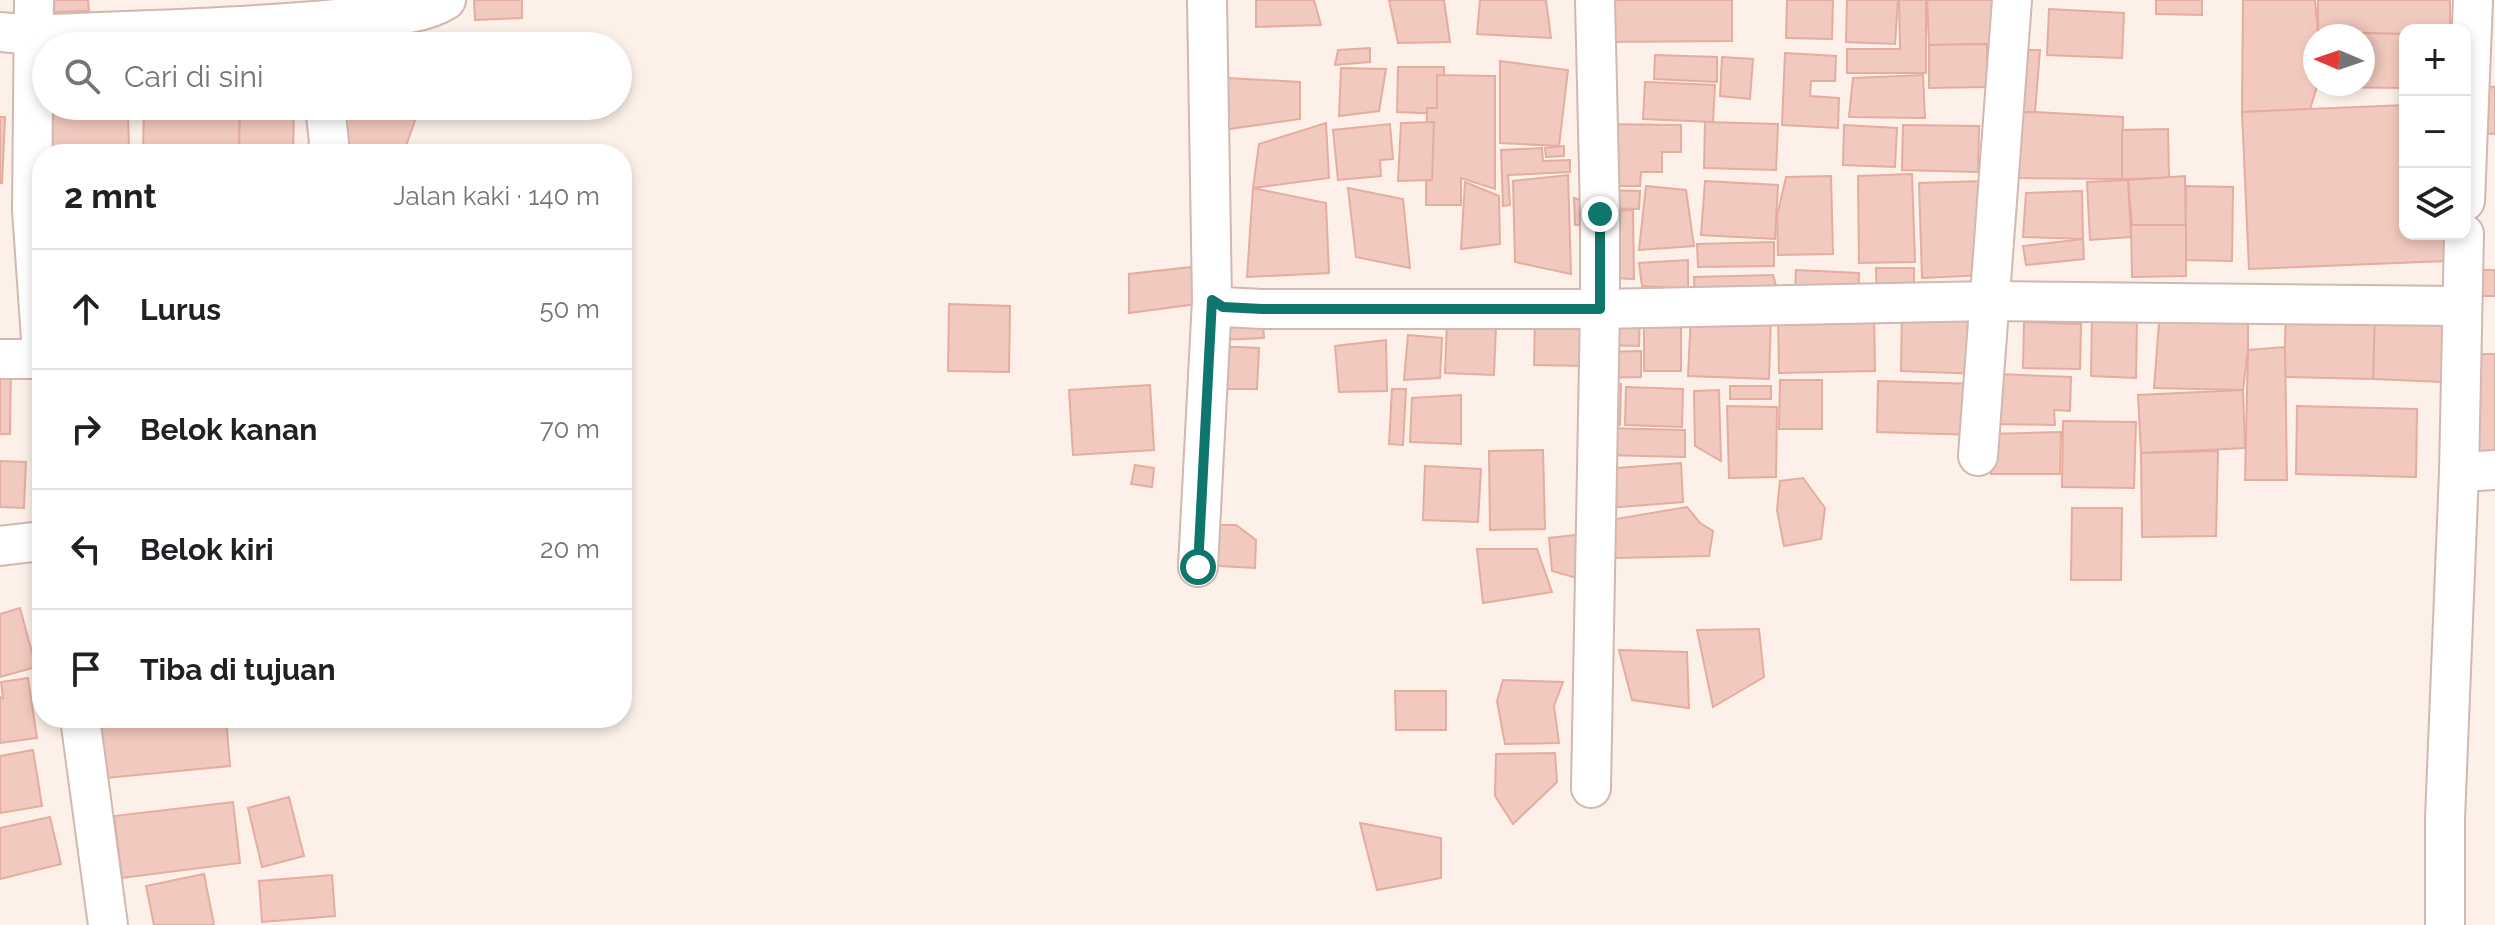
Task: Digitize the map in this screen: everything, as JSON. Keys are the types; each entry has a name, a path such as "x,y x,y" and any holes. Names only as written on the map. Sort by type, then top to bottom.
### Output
{"street":[{"path":"32,270 25,209 22,22 315,23 416,12 433,8 446,0"},
{"path":"1198,567 1212,300 1207,0"},
{"path":"1591,788 1600,309 1595,0"},
{"path":"1978,456 2012,0"},
{"path":"2466,168 2473,0"},
{"path":"327,120 329,144"},
{"path":"2445,925 2445,819 2477,471 2461,306 2464,240"},
{"path":"1212,300 1223,307 1262,309 1600,309 1991,301 2461,306"},
{"path":"0,359 32,357"},
{"path":"0,546 32,542"},
{"path":"81,728 108,925"}],"building":[{"path":"53,0 88,0 89,11 54,12"},
{"path":"474,0 522,0 522,18 475,20"},
{"path":"1256,0 1314,0 1321,25 1256,27"},
{"path":"1389,0 1444,0 1450,42 1398,43"},
{"path":"1480,0 1546,0 1551,38 1477,34"},
{"path":"1602,0 1732,0 1732,41 1602,42"},
{"path":"1787,0 1833,0 1832,39 1786,38"},
{"path":"1847,0 1898,0 1895,44 1846,42"},
{"path":"1899,0 1926,0 1926,73 1847,73 1847,49 1900,49"},
{"path":"1927,0 1993,0 1993,44 1929,45"},
{"path":"2156,0 2202,0 2202,15 2156,14"},
{"path":"2243,0 2315,0 2317,24 2303,24 2303,96 2314,96 2310,109 2242,112"},
{"path":"2318,0 2450,0 2450,24 2399,24 2399,34 2375,33 2375,24 2318,24"},
{"path":"2049,9 2124,13 2122,58 2047,55"},
{"path":"2375,33 2399,34 2399,88 2375,88"},
{"path":"1987,44 1987,87 1929,88 1929,45"},
{"path":"1370,48 1370,62 1335,65 1338,50"},
{"path":"2015,50 2040,50 2035,112 2013,112"},
{"path":"1785,53 1836,56 1835,81 1811,81 1810,96 1839,98 1838,128 1782,125"},
{"path":"1655,55 1717,57 1717,82 1654,79"},
{"path":"1722,57 1753,59 1750,99 1720,96"},
{"path":"1500,61 1568,70 1559,146 1500,143"},
{"path":"1398,67 1444,67 1444,114 1397,112"},
{"path":"1341,68 1386,69 1379,111 1339,116"},
{"path":"1437,75 1495,76 1495,189 1461,178 1461,205 1426,205 1427,108 1437,108"},
{"path":"1923,75 1925,118 1849,117 1853,78"},
{"path":"1228,78 1300,82 1300,119 1229,129"},
{"path":"1645,82 1715,85 1713,122 1643,119"},
{"path":"2485,86 2495,87 2495,134 2482,133"},
{"path":"2399,105 2399,240 2445,240 2446,261 2249,269 2242,112"},
{"path":"2019,113 2123,117 2122,179 2016,178"},
{"path":"0,117 5,117 2,183 0,183"},
{"path":"45,120 128,120 129,144 42,144"},
{"path":"144,120 240,120 239,144 143,144"},
{"path":"240,120 294,120 293,144 239,144"},
{"path":"346,120 415,120 407,144 346,144"},
{"path":"1434,122 1432,180 1398,181 1401,123"},
{"path":"1705,122 1778,124 1776,170 1704,168"},
{"path":"1326,123 1329,178 1253,188 1259,144"},
{"path":"1390,124 1393,159 1380,160 1381,176 1338,180 1333,130"},
{"path":"1600,124 1681,125 1681,152 1662,152 1662,172 1641,172 1640,186 1600,186"},
{"path":"1844,125 1897,128 1895,167 1843,165"},
{"path":"1903,125 1979,126 1978,172 1902,170"},
{"path":"2168,129 2169,178 2122,179 2122,130"},
{"path":"1564,146 1564,156 1546,157 1545,148"},
{"path":"1542,148 1543,161 1570,160 1570,172 1508,175 1510,205 1503,206 1501,150"},
{"path":"1912,174 1915,262 1859,263 1858,176"},
{"path":"1568,175 1571,274 1515,262 1513,181"},
{"path":"1831,176 1833,254 1778,255 1777,216 1786,177"},
{"path":"2185,176 2186,225 2132,226 2128,180"},
{"path":"2128,180 2131,237 2090,240 2087,182"},
{"path":"1705,181 1778,185 1775,239 1701,235"},
{"path":"1983,181 1986,275 1922,278 1919,183"},
{"path":"1465,182 1499,196 1500,244 1461,249"},
{"path":"1646,186 1686,190 1694,246 1639,250"},
{"path":"2186,186 2233,187 2232,261 2185,260"},
{"path":"1253,188 1326,203 1329,273 1247,277"},
{"path":"1348,188 1403,199 1410,268 1356,257"},
{"path":"1606,190 1640,191 1639,209 1605,208"},
{"path":"2082,191 2083,239 2023,237 2026,193"},
{"path":"1574,198 1583,201 1584,225 1575,225"},
{"path":"1633,210 1634,279 1609,278 1609,211"},
{"path":"2131,225 2186,225 2186,276 2132,277"},
{"path":"2083,239 2084,259 2026,265 2023,246"},
{"path":"1774,242 1774,266 1698,267 1697,244"},
{"path":"1688,260 1688,289 1642,286 1639,263"},
{"path":"1201,266 1196,304 1129,313 1129,274"},
{"path":"1876,268 1914,268 1914,285 1877,301"},
{"path":"1796,270 1859,273 1858,299 1795,295"},
{"path":"2478,270 2495,270 2495,296 2477,296"},
{"path":"1773,275 1780,300 1695,302 1694,277"},
{"path":"949,304 1010,306 1009,372 948,371"},
{"path":"2374,307 2445,308 2443,382 2373,379"},
{"path":"1902,308 1982,310 1981,374 1901,371"},
{"path":"2286,309 2375,312 2373,379 2284,377"},
{"path":"2160,310 2248,312 2248,350 2243,390 2154,388"},
{"path":"1874,311 1875,371 1779,373 1778,312"},
{"path":"1235,314 1263,323 1264,338 1220,340"},
{"path":"1603,314 1640,314 1639,346 1603,345"},
{"path":"1691,314 1771,317 1769,379 1688,376"},
{"path":"2092,314 2137,317 2136,378 2091,376"},
{"path":"1644,316 1681,316 1681,371 1644,371"},
{"path":"1535,318 1588,319 1587,366 1534,365"},
{"path":"2024,322 2081,324 2080,369 2023,368"},
{"path":"1447,323 1496,325 1494,375 1445,373"},
{"path":"1408,335 1442,338 1440,378 1404,380"},
{"path":"1386,340 1387,391 1339,392 1335,346"},
{"path":"1213,346 1259,348 1257,389 1214,389"},
{"path":"2285,347 2287,480 2245,480 2248,350"},
{"path":"1641,351 1641,377 1602,378 1601,352"},
{"path":"2480,354 2495,354 2495,458 2479,457"},
{"path":"0,361 11,361 10,434 0,434"},
{"path":"1998,374 2071,377 2070,411 2054,410 2055,425 1997,424"},
{"path":"1780,380 1822,380 1822,429 1779,429"},
{"path":"1878,381 1977,384 1975,435 1877,432"},
{"path":"1602,384 1621,384 1620,425 1602,424"},
{"path":"1150,385 1154,450 1073,455 1069,390"},
{"path":"1730,386 1771,386 1771,399 1730,399"},
{"path":"1626,387 1683,389 1682,427 1625,425"},
{"path":"1392,389 1406,389 1403,445 1389,444"},
{"path":"1719,390 1721,461 1695,446 1694,391"},
{"path":"2243,390 2245,448 2141,453 2138,395"},
{"path":"1461,395 1461,444 1410,442 1412,398"},
{"path":"1727,406 1777,407 1776,477 1729,478"},
{"path":"2297,406 2417,409 2416,477 2296,474"},
{"path":"2063,421 2136,422 2134,488 2062,487"},
{"path":"1602,428 1685,430 1685,457 1601,455"},
{"path":"2061,432 2060,474 1991,474 1991,434"},
{"path":"1543,450 1545,529 1490,530 1489,451"},
{"path":"2218,451 2216,536 2142,537 2141,453"},
{"path":"0,461 26,462 24,508 0,507"},
{"path":"1681,463 1683,502 1608,508 1605,469"},
{"path":"1135,465 1154,468 1152,487 1131,484"},
{"path":"1425,466 1481,469 1478,522 1423,520"},
{"path":"1803,478 1825,508 1821,539 1784,546 1777,510 1780,481"},
{"path":"1687,507 1700,523 1713,531 1709,556 1613,558 1610,520"},
{"path":"2072,508 2122,508 2121,580 2071,580"},
{"path":"1203,525 1236,525 1256,540 1255,568 1201,565"},
{"path":"1583,534 1587,581 1552,571 1549,538"},
{"path":"1477,549 1537,549 1552,592 1483,603"},
{"path":"20,608 32,652 32,668 0,677 0,614"},
{"path":"1759,629 1764,677 1713,707 1697,630"},
{"path":"1619,650 1687,652 1689,708 1632,700"},
{"path":"28,678 32,728 36,728 37,738 0,743 1,682"},
{"path":"1503,680 1563,682 1554,706 1559,743 1505,744 1497,701"},
{"path":"1395,691 1446,691 1446,730 1396,730"},
{"path":"101,728 227,728 230,766 106,778"},
{"path":"33,750 42,806 0,813 0,756"},
{"path":"1555,753 1557,782 1513,824 1495,796 1496,754"},
{"path":"289,797 304,856 262,867 248,808"},
{"path":"233,802 240,863 122,878 114,816"},
{"path":"50,817 61,864 0,879 0,828"},
{"path":"1360,823 1441,838 1441,878 1377,890"},
{"path":"204,874 214,925 154,925 146,886"},
{"path":"332,875 335,916 262,922 259,881"}],"route":[{"path":"1198,567 1212,300 1223,307 1262,309 1600,309 1600,214"}]}
